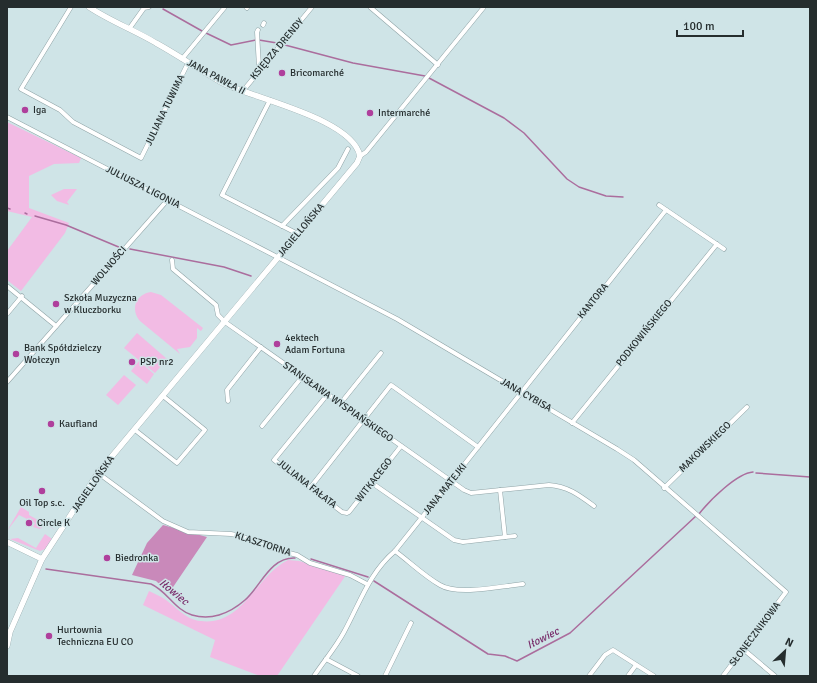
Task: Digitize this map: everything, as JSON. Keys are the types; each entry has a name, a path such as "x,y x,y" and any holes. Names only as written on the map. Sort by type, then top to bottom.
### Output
{"street":[{"name":"JULIANA TUWIMA","path":"70,7 21,89 60,110 73,122 141,158 188,63"},
{"name":"JANA PAWŁA II","path":"89,7 156,43 188,63 242,93 270,100 327,124 355,145 360,156"},
{"path":"129,29 144,7 149,7"},
{"path":"182,59 225,7"},
{"name":"KSIĘDZA DRENDY","path":"242,93 312,7"},
{"path":"370,7 438,64"},
{"path":"360,156 366,152 484,7"},
{"path":"258,30 257,39 259,67 261,68"},
{"path":"270,100 222,195 298,234"},
{"name":"JULIUSZA LIGONIA","path":"7,117 279,257"},
{"path":"282,226 338,168 348,150"},
{"name":"JAGIELLOŃSKA","path":"7,646 10,632 42,559 98,474 357,163 360,156"},
{"name":"WOLNOŚCI","path":"7,382 164,204"},
{"path":"659,205 724,249"},
{"name":"KANTORA","path":"520,392 666,210"},
{"name":"PODKOWIŃSKIEGO","path":"572,423 717,244"},
{"name":"JANA CYBISA","path":"279,257 397,319 626,454 786,592"},
{"path":"172,260 173,269 216,305 218,316 225,322"},
{"path":"7,286 22,296 56,326"},
{"path":"7,314 22,296"},
{"name":"STANISŁAWA WYSPIAŃSKIEGO","path":"225,322 327,396 464,490 471,493 549,485 560,486 574,492 594,506"},
{"path":"228,401 226,390 260,347"},
{"path":"340,404 381,353"},
{"path":"262,426 302,377"},
{"path":"310,488 391,385 478,447"},
{"name":"JANA MATEJKI","path":"314,676 346,628 367,584 385,560 395,551 452,482 520,392"},
{"path":"135,430 177,463 205,430 163,396"},
{"name":"JULIANA FAŁATA","path":"327,396 274,460 310,488 347,513"},
{"name":"MAKOWSKIEGO","path":"664,488 747,407"},
{"name":"WITKACEGO","path":"347,513 401,446"},
{"name":"KLASZTORNA","path":"98,474 163,521 188,532 241,536 274,549 297,555 310,563 350,575 367,584"},
{"path":"372,483 454,540 463,542 515,536"},
{"path":"500,490 505,537"},
{"path":"7,542 42,559"},
{"path":"395,551 441,586 450,589 469,590 523,584"},
{"name":"SŁONECZNIKOWA","path":"723,676 786,592"},
{"path":"385,676 411,623"},
{"path":"743,649 775,676"},
{"path":"589,676 605,655 613,650 654,676"},
{"path":"326,659 358,676"},
{"path":"628,676 636,665"}],"shaded area":[{"path":"7,122 81,158 79,163 54,164 29,176 29,208 69,223 65,233 21,291 7,280 7,251 32,217 7,211"},
{"path":"64,189 77,189 67,202 69,205 57,201 51,195"},
{"path":"151,292 161,295 203,328 201,331 197,328 197,338 190,347 177,349 180,354 140,321 135,312 138,299 146,293"},
{"path":"137,333 167,359 155,373 124,348"},
{"path":"139,361 154,374 147,384 131,371"},
{"path":"124,375 136,385 118,405 106,395"},
{"path":"21,507 29,512 29,515 56,530 45,525 40,529 33,527 35,523 19,515 7,531"},
{"path":"163,525 207,537 169,593 156,581 132,575 147,543"},
{"path":"45,534 52,539 45,549 40,551 10,539 18,538 36,548"},
{"path":"288,560 299,561 346,575 277,676 260,676 210,657 215,640 143,605 149,591 163,598 186,616 195,620 211,621 224,618 236,610 276,568"}],"waterway":[{"path":"163,9 202,31"},
{"path":"206,33 231,45 256,40"},
{"path":"259,40 277,43"},
{"path":"285,45 353,63 425,76"},
{"path":"429,78 504,118 524,133 567,179 579,187 606,196 623,197"},
{"path":"35,216 66,225 121,248"},
{"path":"130,249 224,267 251,276"},
{"name":"Iłowiec","path":"699,514 724,488 739,477 753,472"},
{"name":"Iłowiec","path":"756,473 810,477"},
{"name":"Iłowiec","path":"374,581 488,654 505,656 517,661 570,633 696,516"},
{"name":"Iłowiec","path":"46,569 151,584 162,591 186,613 199,617 209,617 223,614 236,607 251,594 272,567 286,559 295,558"},
{"name":"Iłowiec","path":"311,559 368,577"}],"place":[{"name":"Bricomarché","path":"282,73"},
{"name":"Iga","path":"25,110"},
{"name":"Intermarché","path":"370,113"},
{"name":"Szkoła Muzyczna w Kluczborku","path":"56,304"},
{"name":"4ektech Adam Fortuna","path":"277,344"},
{"name":"Bank Spółdzielczy Wołczyn","path":"16,354"},
{"name":"PSP nr2","path":"132,362"},
{"name":"Kaufland","path":"51,424"},
{"name":"Oil Top s.c.","path":"42,491"},
{"name":"Circle K","path":"29,523"},
{"name":"Biedronka","path":"107,558"},
{"name":"Hurtownia Techniczna EU CO","path":"49,636"}]}
